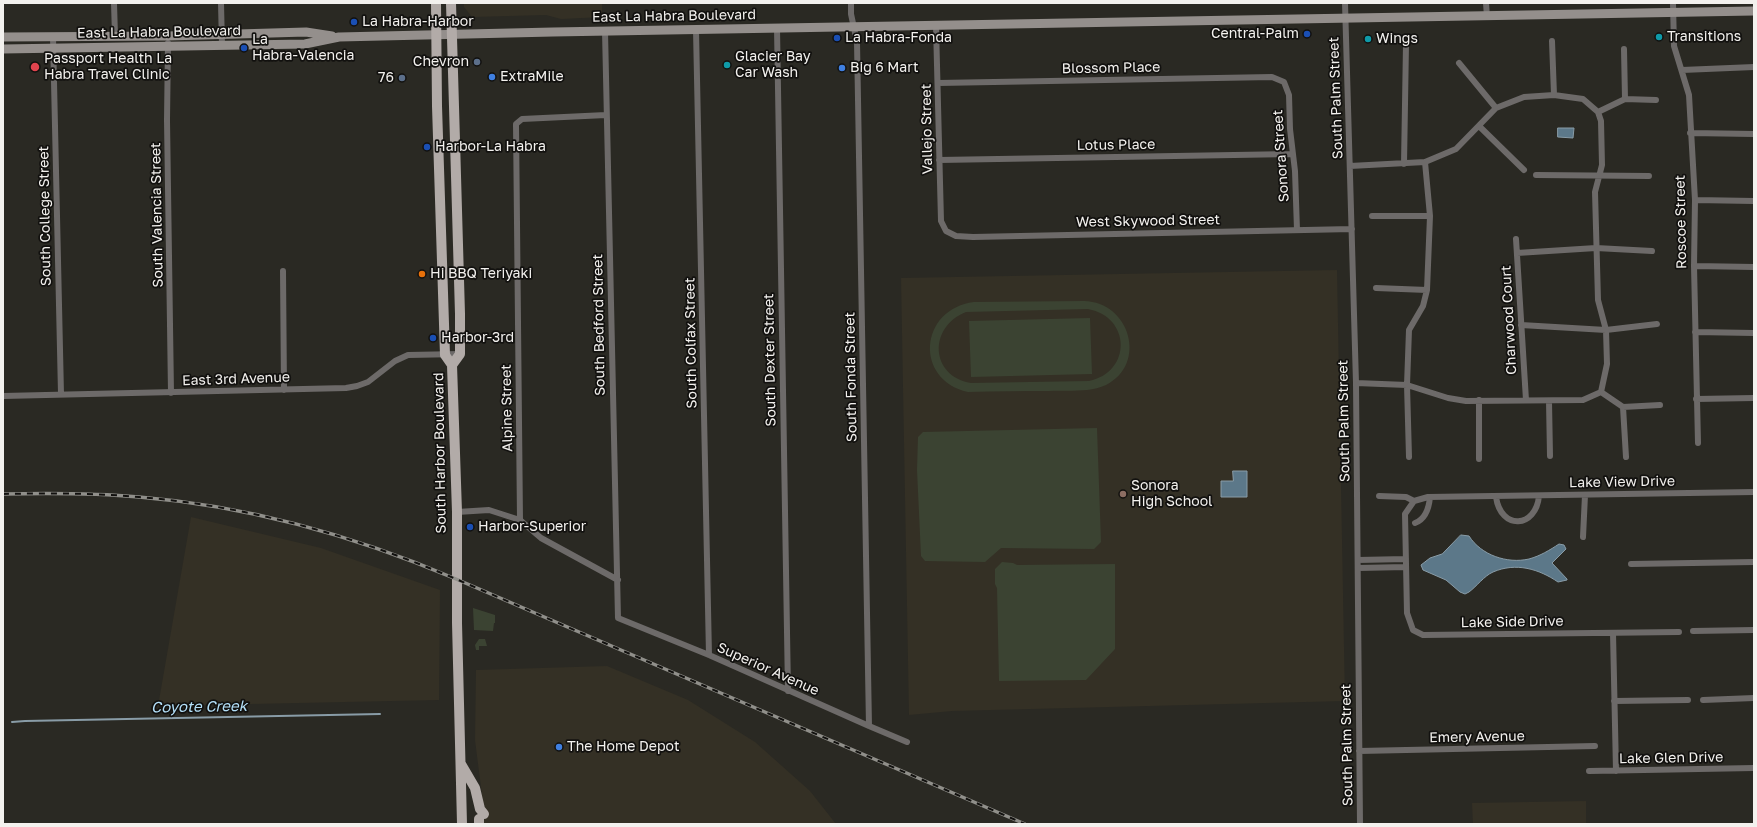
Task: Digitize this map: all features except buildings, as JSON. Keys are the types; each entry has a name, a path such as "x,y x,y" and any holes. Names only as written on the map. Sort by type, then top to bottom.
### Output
{"main road":[{"path":"436,3 445,354 452,365"},
{"path":"451,3 460,354"},
{"name":"East La Habra Boulevard","path":"3,37 168,36 306,32 339,37 777,28 854,28 1673,14 1754,11"},
{"name":"East La Habra Boulevard","path":"3,48 305,44 339,37"},
{"name":"South Harbor Boulevard","path":"460,354 452,365 457,512 462,824"},
{"path":"460,762 475,788 481,819"}],"street":[{"path":"114,3 115,36"},
{"path":"221,3 222,45"},
{"name":"South Fonda Street","path":"851,3 851,14 857,42 869,726"},
{"name":"South Palm Street","path":"1345,3 1356,382 1360,824"},
{"path":"1486,3 1487,17"},
{"name":"Roscoe Street","path":"1673,3 1674,46 1689,95 1695,200 1694,266 1698,443"},
{"name":"Vallejo Street","path":"936,26 941,221 946,231"},
{"name":"South Dexter Street","path":"777,28 788,691"},
{"name":"South Colfax Street","path":"696,30 709,655"},
{"name":"South Bedford Street","path":"605,32 618,618"},
{"name":"South Valencia Street","path":"168,36 167,120 171,393"},
{"name":"South College Street","path":"53,37 61,394"},
{"path":"1552,41 1554,96"},
{"path":"1404,164 1406,44"},
{"path":"1624,49 1625,99"},
{"path":"1459,63 1496,108"},
{"path":"1682,70 1754,67"},
{"name":"Blossom Place","path":"938,83 1272,77 1284,82"},
{"name":"Sonora Street","path":"1284,82 1289,94 1297,230"},
{"path":"1350,166 1425,162 1456,150 1496,108 1524,96 1554,96 1583,99 1598,112 1601,121 1602,165 1595,192 1596,248 1598,300 1606,330 1607,364 1601,392"},
{"path":"1598,112 1625,99 1656,100"},
{"name":"Alpine Street","path":"520,520 516,124 522,119 606,115"},
{"path":"1479,126 1524,170"},
{"path":"1690,133 1754,134"},
{"name":"Lotus Place","path":"939,160 1293,154"},
{"path":"1408,457 1407,385 1409,330 1422,306 1428,290 1430,216 1425,162"},
{"path":"1536,175 1649,176"},
{"path":"1695,200 1754,201"},
{"path":"1372,216 1430,216"},
{"name":"West Skywood Street","path":"946,231 956,236 973,237 1352,229"},
{"name":"Charwood Court","path":"1516,238 1526,400"},
{"path":"1518,253 1596,248 1652,251"},
{"path":"1694,266 1754,267"},
{"path":"283,272 284,390"},
{"path":"1376,288 1428,290"},
{"path":"1521,325 1606,330 1657,324"},
{"path":"1695,332 1754,333"},
{"name":"East 3rd Avenue","path":"3,396 346,388 357,386 378,375 395,361 408,355 460,354"},
{"path":"1356,382 1407,385 1448,398 1466,401 1584,400 1601,392"},
{"path":"1601,392 1623,407 1660,405"},
{"path":"1696,399 1754,398"},
{"path":"1479,400 1479,459"},
{"path":"1549,401 1550,456"},
{"path":"1623,407 1626,457"},
{"name":"Lake View Drive","path":"1414,501 1430,497 1754,492"},
{"path":"1583,537 1585,495"},
{"path":"1358,568 1406,567 1405,514 1414,501 1406,497 1379,496"},
{"path":"1493,497 1501,513 1506,518 1516,521 1528,518 1532,514 1536,509 1539,496"},
{"path":"1415,523 1424,518 1428,510 1430,497"},
{"path":"457,512 489,510 520,520 541,538 618,580"},
{"path":"1358,560 1406,559"},
{"path":"1631,564 1754,562"},
{"name":"Lake Side Drive","path":"1406,567 1407,613 1413,630 1423,635 1679,632"},
{"name":"Superior Avenue","path":"618,618 709,655 907,742"},
{"path":"1693,631 1754,630"},
{"path":"1613,633 1616,771"},
{"path":"1703,700 1754,698"},
{"path":"1614,701 1688,700"},
{"name":"Emery Avenue","path":"1359,751 1595,746"},
{"name":"Lake Glen Drive","path":"1589,771 1754,768"}],"shaded area":[{"path":"464,3 602,3 602,17 561,19 546,15 472,17 464,7"},
{"name":"Sonora High School","path":"1337,270 1345,701 952,711 909,715 901,278"},
{"path":"191,517 321,548 440,590 439,700 158,706"},
{"path":"607,666 688,700 755,742 810,791 836,824 483,824 483,803 475,740 476,670"},
{"path":"1586,801 1586,824 1473,824 1472,803"}],"green space":[{"path":"1084,301 1100,304 1113,312 1122,322 1128,336 1130,349 1127,363 1119,375 1106,385 1099,388 1077,391 968,392 950,385 938,374 932,360 930,345 934,330 942,317 956,307 974,302","holes":["1088,309 1102,314 1112,322 1119,333 1121,345 1119,356 1113,367 1103,376 1089,381 971,383 957,379 948,371 941,361 939,350 940,339 945,328 954,319 966,312"]},
{"path":"1090,318 1092,374 971,377 969,321"},
{"path":"1097,428 1101,542 1094,549 1001,548 985,562 925,561 921,556 917,470 918,437 923,432"},
{"path":"1002,562 1017,565 1115,564 1115,649 1086,680 999,681 997,588 995,584 995,569"},
{"path":"473,608 495,615 493,631 474,630"},
{"path":"479,639 485,639 487,646 479,646 479,650 476,650 475,645"}],"water":[{"path":"1558,128 1574,128 1573,138 1558,137"},
{"path":"1233,471 1247,471 1247,497 1221,497 1221,481 1233,481"},
{"path":"1461,535 1469,536 1474,543 1487,553 1512,560 1529,559 1545,553 1559,544 1564,545 1566,549 1552,563 1567,580 1558,582 1535,570 1519,567 1510,568 1493,572 1465,594 1460,592 1446,580 1423,570 1421,565 1430,558 1442,554"}],"waterway":[{"name":"Coyote Creek","path":"12,722 380,714"}],"railway":[{"path":"3,494 54,493 105,495 180,501 301,525 379,549 456,579 1025,824"}],"place":[{"name":"La Habra-Harbor","path":"354,22"},
{"name":"Central-Palm","path":"1307,34"},
{"name":"Transitions","path":"1659,37"},
{"name":"La Habra-Fonda","path":"837,38"},
{"name":"Wings","path":"1368,39"},
{"name":"La Habra-Valencia","path":"244,48"},
{"name":"Chevron","path":"477,62"},
{"name":"Glacier Bay Car Wash","path":"727,65"},
{"name":"Passport Health La Habra Travel Clinic","path":"35,67"},
{"name":"Big 6 Mart","path":"842,68"},
{"name":"ExtraMile","path":"492,77"},
{"name":"76","path":"402,78"},
{"name":"Harbor-La Habra","path":"427,147"},
{"name":"Hi BBQ Teriyaki","path":"422,274"},
{"name":"Harbor-3rd","path":"433,338"},
{"name":"Sonora High School","path":"1123,494"},
{"name":"Harbor-Superior","path":"470,527"},
{"name":"The Home Depot","path":"559,747"}]}
